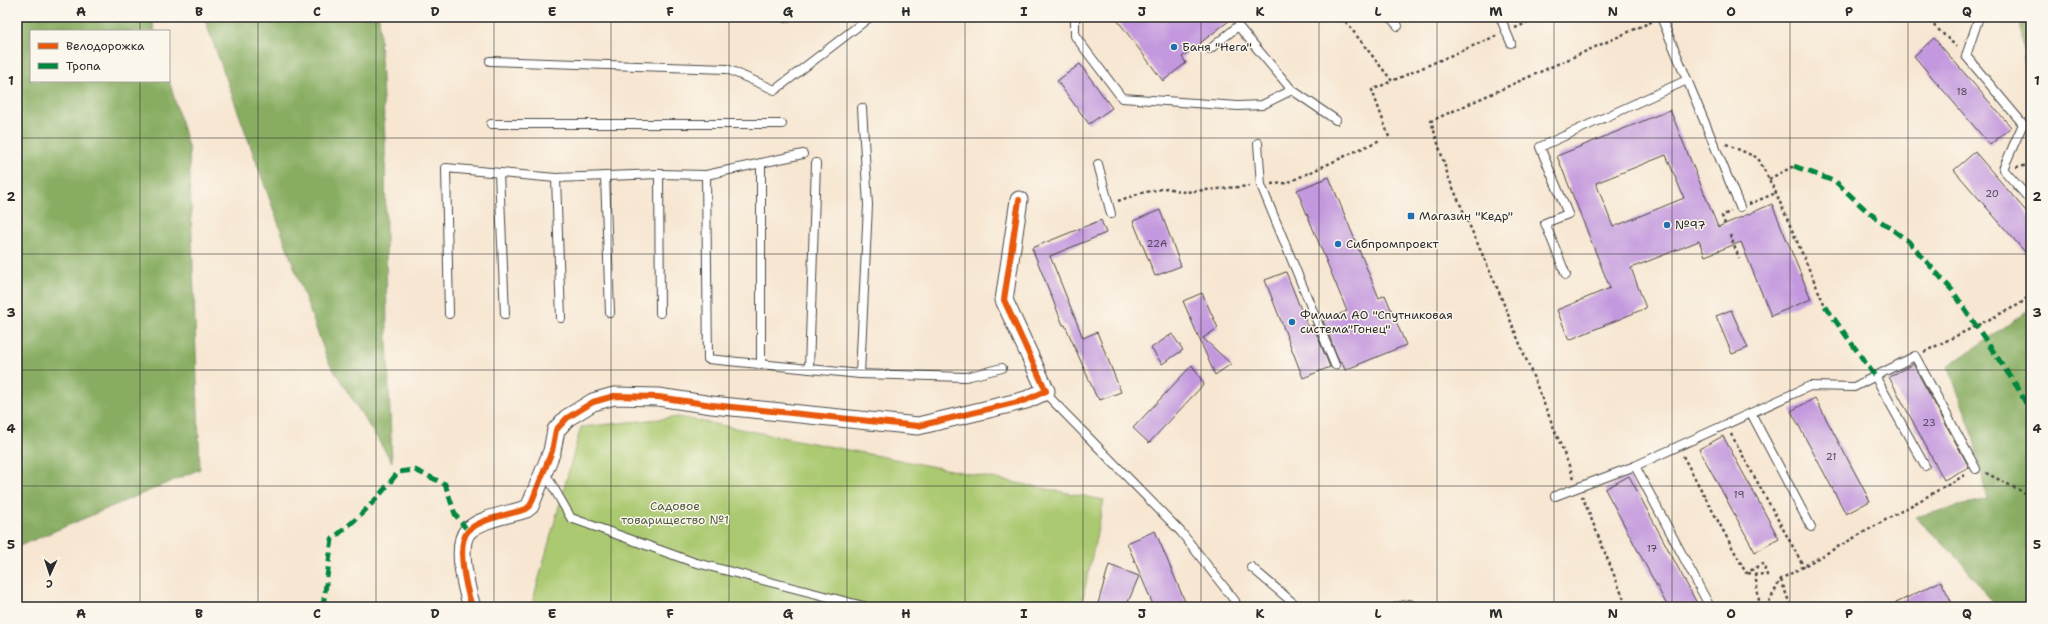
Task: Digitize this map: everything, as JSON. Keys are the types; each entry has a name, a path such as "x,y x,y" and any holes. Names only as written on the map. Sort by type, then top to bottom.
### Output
{"street":[{"path":"472,607 465,579 463,560 464,538 468,531 478,525 526,509 530,506 552,451 556,430 562,423 593,402 614,396 658,397 718,406 918,426 1026,400 1046,391 1004,300 1019,200"}],"lane":[{"path":"490,61 727,69 775,90 870,17"},
{"path":"1075,17 1075,36 1122,98 1238,106 1262,105 1292,90"},
{"path":"1390,17 1398,26"},
{"path":"1500,17 1511,43"},
{"path":"1661,17 1740,207"},
{"path":"1979,17 1966,56 2023,124 2003,169 2031,201"},
{"path":"1210,49 1238,26 1292,90 1336,120"},
{"path":"1566,275 1545,223 1568,214 1540,147 1687,80"},
{"path":"860,374 868,205 862,108"},
{"path":"491,124 782,124"},
{"path":"1258,143 1261,185 1335,365"},
{"path":"449,314 446,168 556,178 659,174 706,175 803,154"},
{"path":"761,163 761,365"},
{"path":"809,369 816,163"},
{"path":"1098,164 1111,214"},
{"path":"499,173 505,314"},
{"path":"659,174 660,313"},
{"path":"706,175 708,360 860,374 966,377 1002,368"},
{"path":"605,176 610,313"},
{"path":"556,178 561,318"},
{"path":"1555,496 1635,466 1810,386 1854,387 1915,356 1976,469"},
{"path":"1875,376 1925,466"},
{"path":"1046,391 1050,398 1181,532 1235,601 1237,607"},
{"path":"1751,413 1811,527"},
{"path":"1635,466 1710,607"},
{"path":"544,470 572,518 693,562 868,607"},
{"path":"1251,567 1298,607"},
{"path":"1396,607 1409,604 1415,607"}],"path":[{"path":"1342,17 1392,81"},
{"path":"1389,137 1372,90 1540,17"},
{"path":"1627,607 1499,292 1449,179 1431,121 1661,17"},
{"path":"1925,17 1966,56"},
{"path":"1711,138 1758,158 1776,193 1825,306"},
{"path":"1111,214 1111,203 1154,190 1167,188 1184,192 1287,183 1380,140"},
{"path":"1768,178 1794,166"},
{"path":"1725,224 1722,216 1740,207 1776,193"},
{"path":"1730,234 1739,258"},
{"path":"1915,356 2020,304 2031,294"},
{"path":"1726,424 1804,567"},
{"path":"1678,447 1746,573"},
{"path":"1766,607 1781,579 1976,469 2031,496"},
{"path":"1763,564 1767,575 1755,574 1746,573 1763,564"},
{"path":"1755,574 1760,607"},
{"path":"1781,579 1791,607"}],"green space":[{"path":"17,17 151,17 155,30 30,30 30,82 170,82 189,150 200,469 17,547"},
{"path":"204,17 379,17 385,142 387,339 392,462 328,361"},
{"path":"2020,17 2031,17 2031,130"},
{"path":"2031,309 2031,607 1995,607 1961,561 1915,517 1987,499 1972,431 1948,366"},
{"name":"Садовое товарищество №1","path":"679,417 1104,500 1081,607 531,607 581,427"}],"building":[{"name":"Баня \"Нега\"","path":"1115,17 1234,17 1182,57 1186,63 1163,81"},
{"path":"1934,38 2011,127 1990,145 1914,56"},
{"path":"1080,64 1112,108 1089,124 1057,81"},
{"name":"№97","path":"1670,110 1718,227 1772,204 1811,299 1771,316 1741,242 1705,256 1699,241 1631,268 1646,308 1569,340 1557,310 1610,288 1557,156","holes":["1666,155 1684,198 1613,227 1596,183"]},
{"path":"1975,152 2031,217 2031,259 1954,170"},
{"path":"1329,177 1379,298 1385,295 1406,345 1345,370 1342,362 1340,363 1323,321 1347,311 1297,190"},
{"path":"1160,210 1181,266 1155,276 1133,221"},
{"path":"1101,220 1106,233 1050,256 1083,338 1097,332 1121,392 1100,400 1096,396 1065,325 1063,325 1032,248"},
{"path":"1286,272 1308,327 1313,325 1330,367 1303,378 1265,280"},
{"path":"1202,293 1218,328 1203,338 1231,364 1215,375 1183,301"},
{"path":"1731,310 1748,348 1732,354 1716,316"},
{"path":"1172,334 1183,350 1162,364 1151,348"},
{"path":"1913,364 1969,467 1944,480 1889,377"},
{"path":"1192,365 1204,384 1149,443 1133,428"},
{"path":"1815,398 1870,501 1846,514 1791,411"},
{"path":"1723,436 1779,539 1755,552 1699,449"},
{"path":"1629,476 1699,607 1668,607 1605,489"},
{"path":"1155,531 1186,604 1178,607 1154,607 1127,543"},
{"path":"1109,565 1139,576 1126,607 1097,607"},
{"path":"1941,581 1954,607 1888,607"}],"marked path":[{"path":"1794,166 1836,182 1868,212 1908,241 1952,290 2018,388 2031,413"},
{"path":"1825,306 1875,376"},
{"path":"323,607 332,539 367,508 398,472 415,470 445,484 455,514 468,531"}],"cycle path":[{"path":"472,607 467,590 462,557 464,538 468,531 480,523 526,509 530,506 552,451 556,430 567,418 593,402 614,396 658,397 712,405 918,426 1026,400 1046,391 1004,300 1019,200"}],"place":[{"name":"Баня \"Нега\"","path":"1174,47"},
{"name":"Магазин \"Кедр\"","path":"1411,216"},
{"name":"№97","path":"1667,225"},
{"name":"Сибпромпроект","path":"1338,244"},
{"name":"Филиал АО \"Спутниковая система\"Гонец\"","path":"1292,322"}]}
